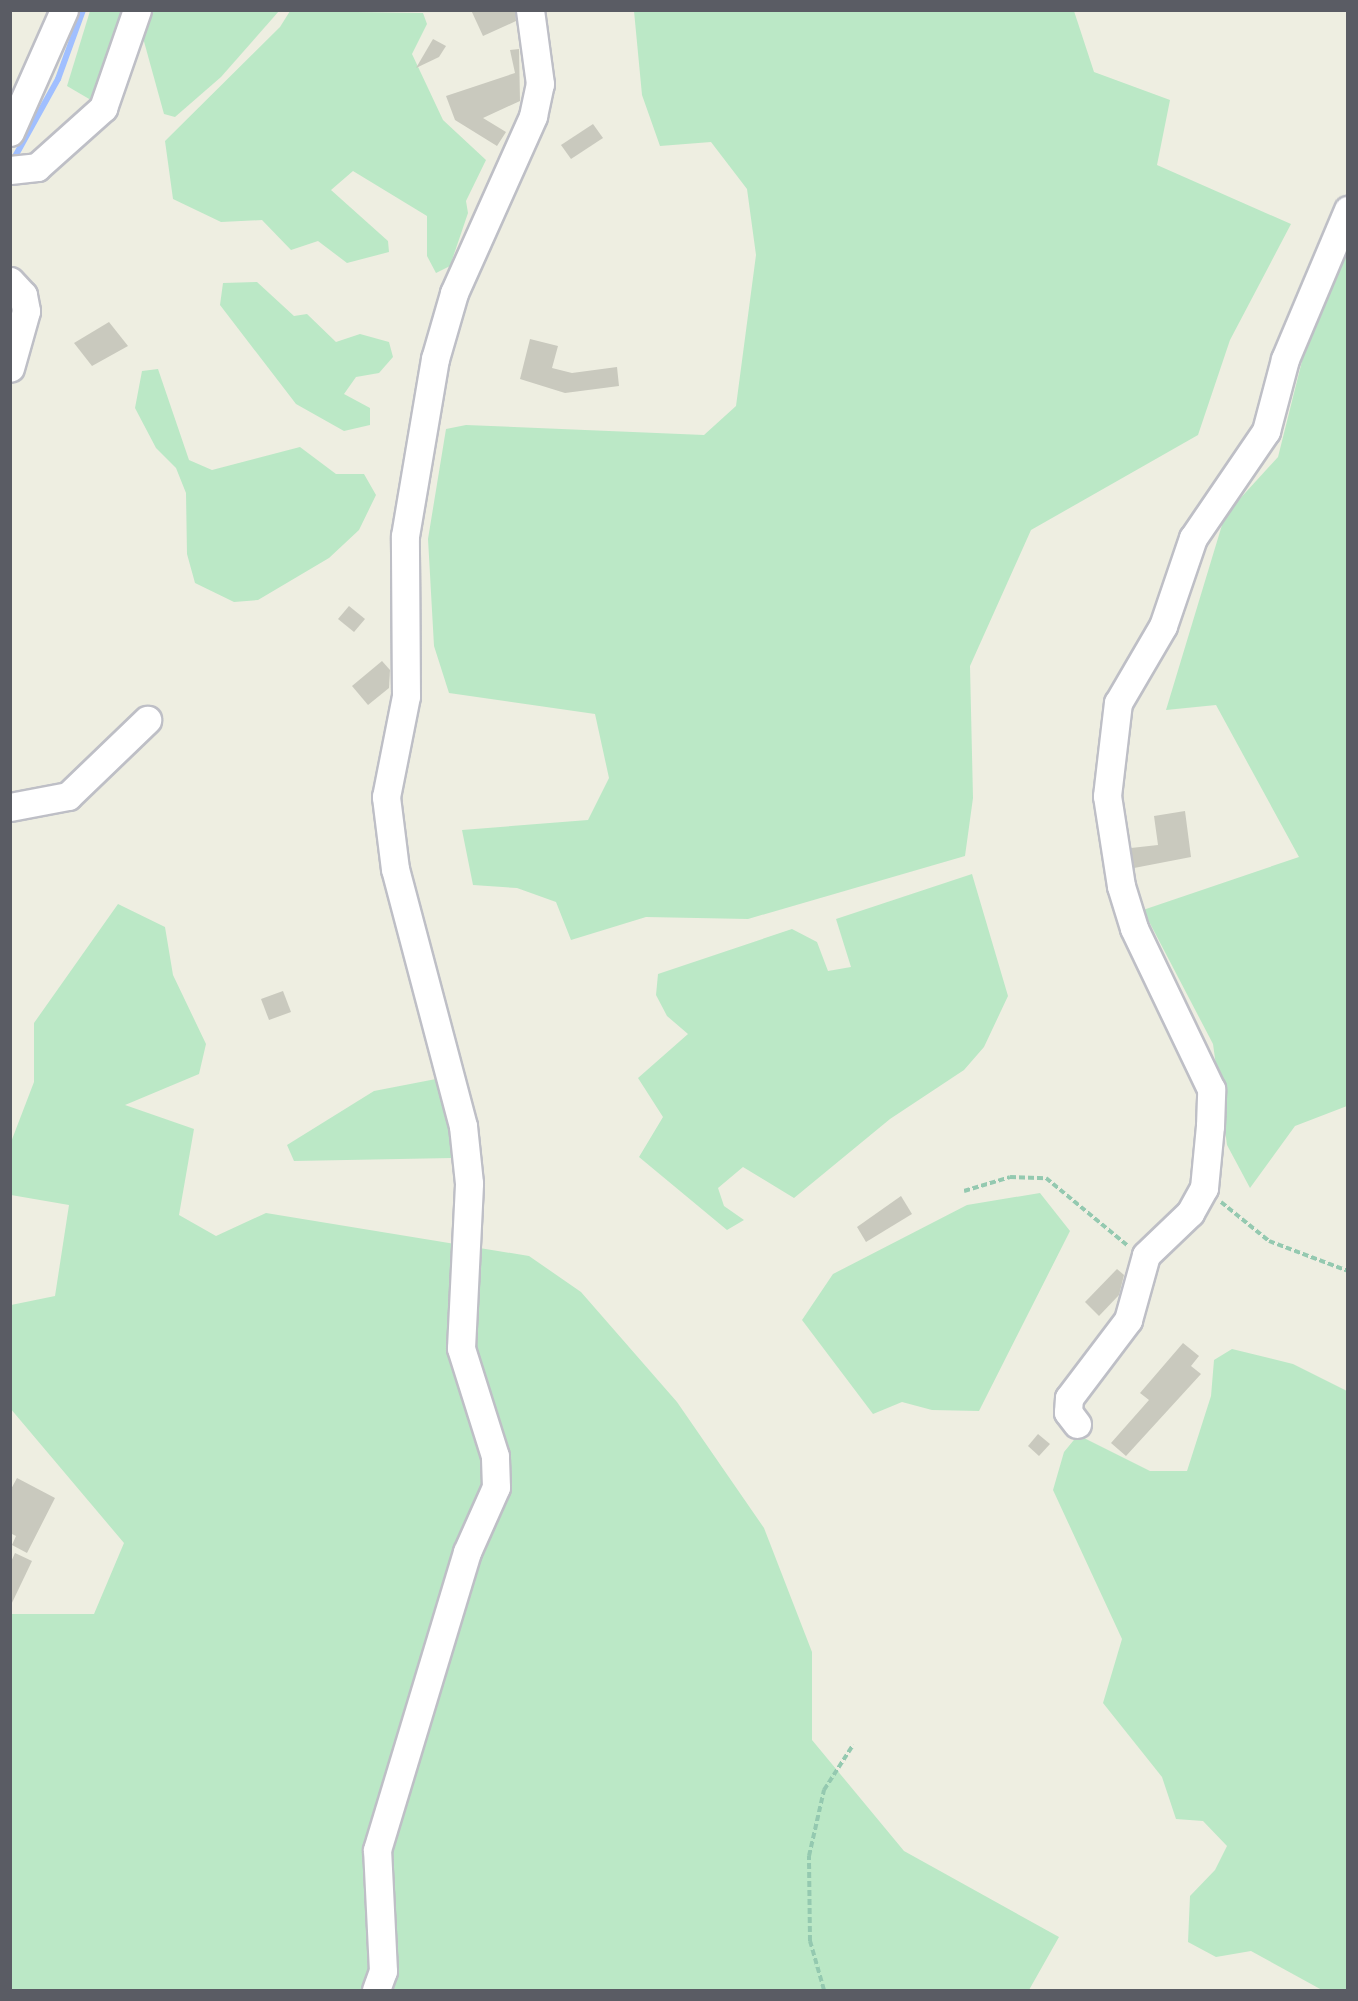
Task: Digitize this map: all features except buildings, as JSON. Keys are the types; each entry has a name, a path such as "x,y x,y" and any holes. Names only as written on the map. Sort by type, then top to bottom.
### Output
{"street":[{"path":"10,132 64,10"},
{"path":"10,170 37,167 104,108 137,10"},
{"path":"376,1990 383,1971 377,1850 467,1552 496,1487 495,1456 461,1348 469,1184 463,1126 394,869 386,797 406,696 405,536 435,359 454,293 533,116 539,74 530,10"},
{"path":"1077,1424 1068,1412 1069,1398 1128,1320 1146,1255 1190,1213 1204,1188 1211,1089 1134,928 1121,886 1107,796 1118,703 1163,626 1193,538 1222,488 1255,455 1266,431 1285,359 1347,210"},
{"path":"10,281 23,295 26,311 10,368"},
{"path":"10,807 68,796 147,720"}],"path":[{"path":"964,1191 1010,1177 1046,1178 1120,1242 1146,1255"},
{"path":"1204,1188 1269,1241 1347,1271"},
{"path":"824,1990 810,1941 809,1856 824,1790 853,1745"}],"green space":[{"path":"90,11 128,11 96,103 67,86"},
{"path":"143,11 279,11 221,77 175,117 164,114 140,27"},
{"path":"290,11 423,13 427,24 412,54 443,120 486,160 466,201 468,213 450,266 436,273 427,256 427,216 353,171 331,190 388,241 389,252 347,263 318,241 291,250 262,220 221,222 173,199 165,141 280,27"},
{"path":"634,11 1074,11 1094,72 1170,100 1157,165 1291,224 1230,340 1198,435 1031,530 970,666 973,798 965,856 748,919 646,917 571,940 556,902 517,888 473,885 462,830 588,820 609,778 595,714 449,693 434,646 428,539 446,429 466,425 704,435 736,406 756,255 747,189 711,142 660,146 642,95"},
{"path":"1347,234 1347,1106 1295,1126 1250,1188 1227,1145 1213,1044 1143,910 1299,857 1216,705 1166,710 1225,515 1278,457 1307,341"},
{"path":"257,282 294,316 307,314 336,342 360,334 389,342 393,357 379,373 356,377 344,394 370,408 370,425 344,431 296,404 220,305 223,283"},
{"path":"158,369 189,460 212,470 300,447 336,474 364,474 376,495 359,530 329,558 258,600 234,602 195,583 187,554 186,493 176,468 156,448 135,408 142,371"},
{"path":"972,874 1008,996 984,1047 964,1070 890,1119 794,1198 743,1167 718,1188 724,1206 744,1220 727,1230 639,1157 663,1117 638,1078 688,1034 667,1016 656,995 658,974 792,929 817,942 828,971 851,967 836,919"},
{"path":"118,904 165,927 173,975 206,1044 199,1074 125,1105 194,1129 179,1215 216,1236 266,1213 529,1256 581,1292 677,1402 764,1528 812,1652 812,1740 904,1851 1059,1937 1029,1990 11,1990 10,1614 94,1614 124,1543 10,1408 11,1305 55,1296 69,1205 11,1195 11,1142 34,1082 34,1023"},
{"path":"436,1079 453,1129 452,1158 294,1161 287,1145 374,1091"},
{"path":"1040,1193 1070,1231 979,1411 932,1410 902,1402 873,1414 802,1320 833,1274 967,1205"},
{"path":"1232,1349 1293,1364 1347,1391 1347,1990 1322,1990 1251,1951 1216,1957 1188,1942 1190,1896 1215,1870 1227,1846 1203,1821 1176,1819 1162,1777 1103,1703 1122,1639 1053,1490 1064,1452 1078,1435 1150,1471 1187,1471 1211,1396 1214,1360"}],"waterway":[{"path":"12,162 58,79 83,10"}]}
